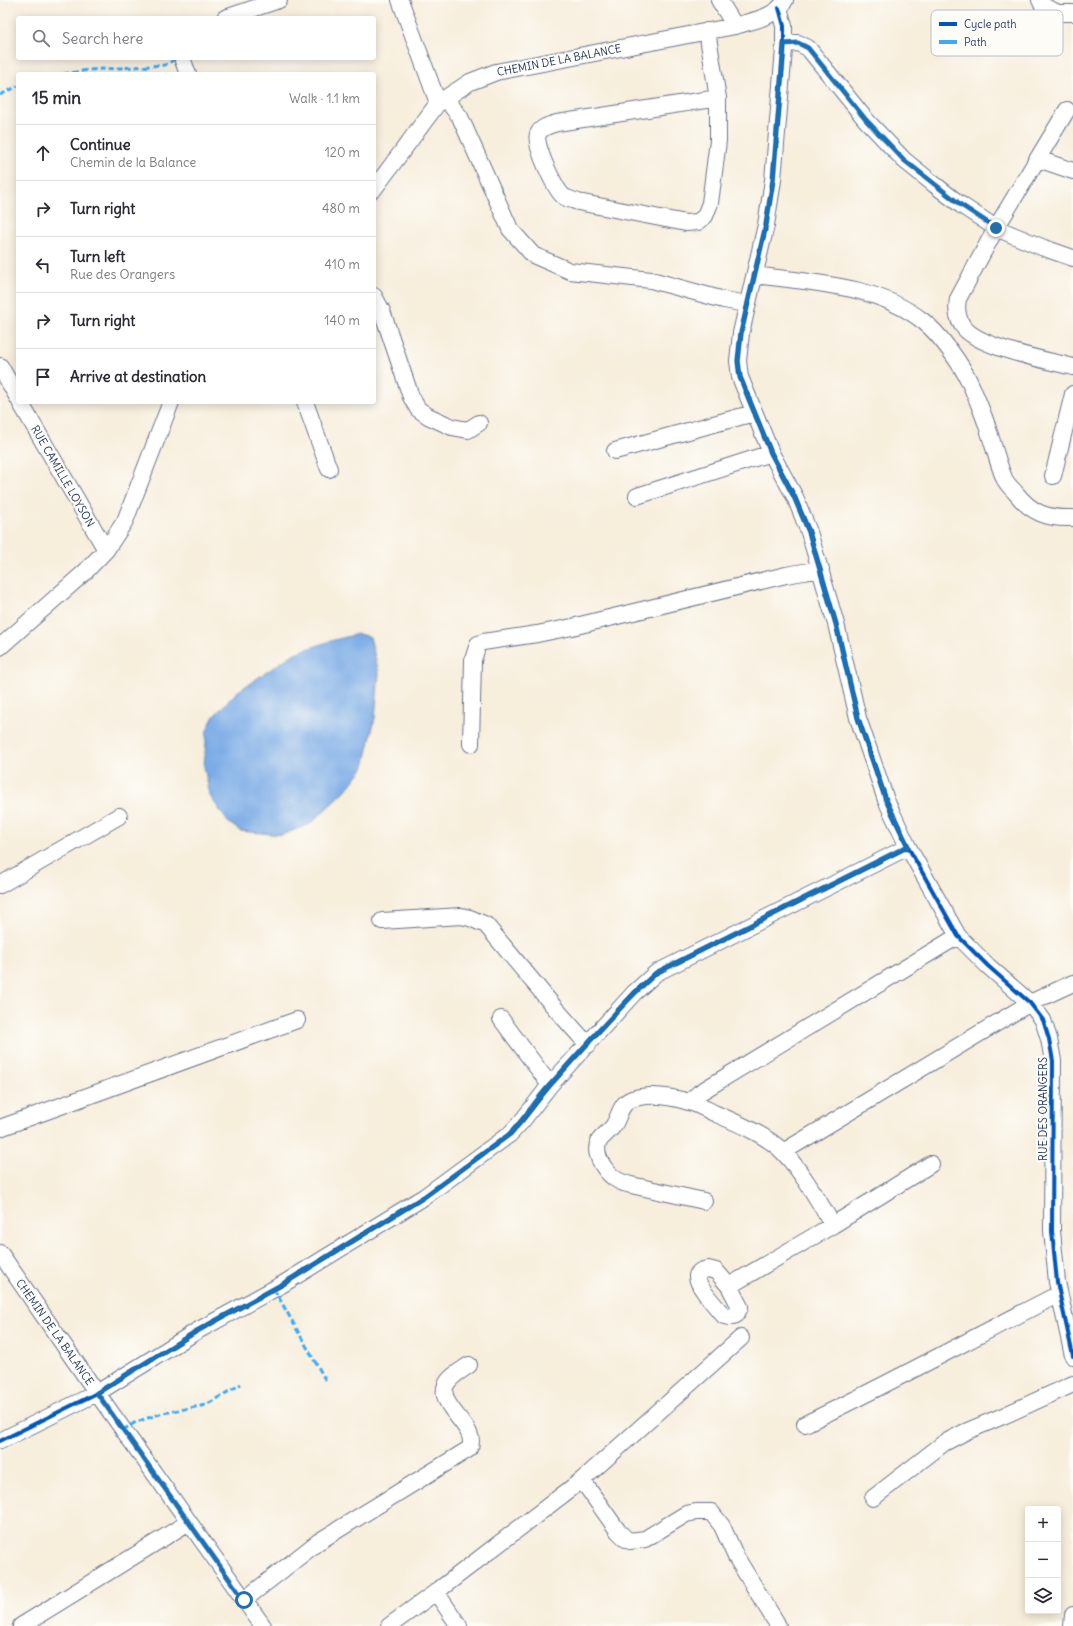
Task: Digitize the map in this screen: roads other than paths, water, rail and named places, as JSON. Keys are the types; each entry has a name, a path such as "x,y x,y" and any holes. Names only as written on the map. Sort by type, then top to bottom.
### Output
{"street":[{"path":"231,16 279,0"},
{"path":"400,0 442,101 460,117 510,228 533,255 570,271 651,280 724,300 747,304"},
{"path":"720,0 735,26"},
{"path":"1040,0 1043,6 1052,10"},
{"name":"CHEMIN DE LA BALANCE","path":"376,186 442,101 470,82 496,72 735,26 772,14 782,4"},
{"name":"RUE DES ORANGERS","path":"782,4 784,44 773,180 769,212 741,333 738,361 740,377 771,453 794,497 809,532 836,624 858,718 886,800 908,846 958,936 988,966 1030,1003 1043,1020 1049,1039 1053,1060 1052,1231 1059,1294 1073,1356"},
{"path":"707,32 718,98 718,141 710,202 705,216 698,222 686,223 578,202 563,196 554,182 536,139 538,133 546,127 557,123 718,98"},
{"path":"784,44 798,43 808,48 866,120 904,160 961,205 996,228 1044,248 1073,258"},
{"path":"183,60 187,72"},
{"path":"1066,110 996,228 958,298 957,315 966,330 981,339 1014,352 1073,367"},
{"path":"1038,159 1073,171"},
{"path":"755,275 857,289 904,308 924,321 936,333 952,354 970,382 989,430 1005,479 1018,497 1030,509 1041,515 1073,518"},
{"path":"376,300 382,311 411,397 418,409 440,422 460,429 468,430 479,423"},
{"path":"0,366 16,394"},
{"path":"1053,476 1073,394"},
{"name":"RUE CAMILLE LOYSON","path":"21,404 106,550"},
{"path":"0,647 85,572 106,550 125,521 170,404"},
{"path":"306,404 329,469"},
{"path":"615,451 754,413"},
{"path":"637,496 771,453"},
{"path":"471,744 473,660 478,644 572,627 778,577 821,569"},
{"path":"0,885 119,816"},
{"path":"0,1441 97,1393 197,1331 283,1284 424,1197 510,1134 550,1085 634,993 656,973 908,846"},
{"path":"382,922 461,916 486,925 588,1045"},
{"path":"690,1102 699,1093 958,936"},
{"path":"783,1152 1030,1003 1073,983"},
{"path":"501,1019 550,1085"},
{"path":"0,1128 297,1020"},
{"path":"704,1200 619,1181 609,1173 598,1154 597,1147 599,1142 610,1131 624,1104 631,1100 660,1097 690,1102 766,1139 783,1152 793,1163 833,1225"},
{"path":"729,1286 833,1225 931,1164"},
{"name":"CHEMIN DE LA BALANCE","path":"0,1253 97,1393 263,1626"},
{"path":"805,1424 868,1394 946,1351 1059,1294"},
{"path":"389,1626 436,1592 582,1480 741,1338"},
{"path":"244,1600 318,1542 469,1449 471,1445 470,1435 448,1403 444,1393 445,1386 451,1378 469,1365"},
{"path":"873,1498 944,1443 964,1432 1073,1384"},
{"path":"582,1480 618,1530 626,1539 630,1541 645,1539 686,1514 710,1512 722,1526 736,1557 778,1626"},
{"path":"21,1626 188,1522"},
{"path":"436,1592 459,1626"},
{"path":"1072,1626 1073,1615"}],"water":[{"path":"358,634 370,637 379,673 375,718 364,767 345,791 310,824 282,835 240,831 228,822 210,796 204,766 207,730 214,716 237,692 295,653"}]}
